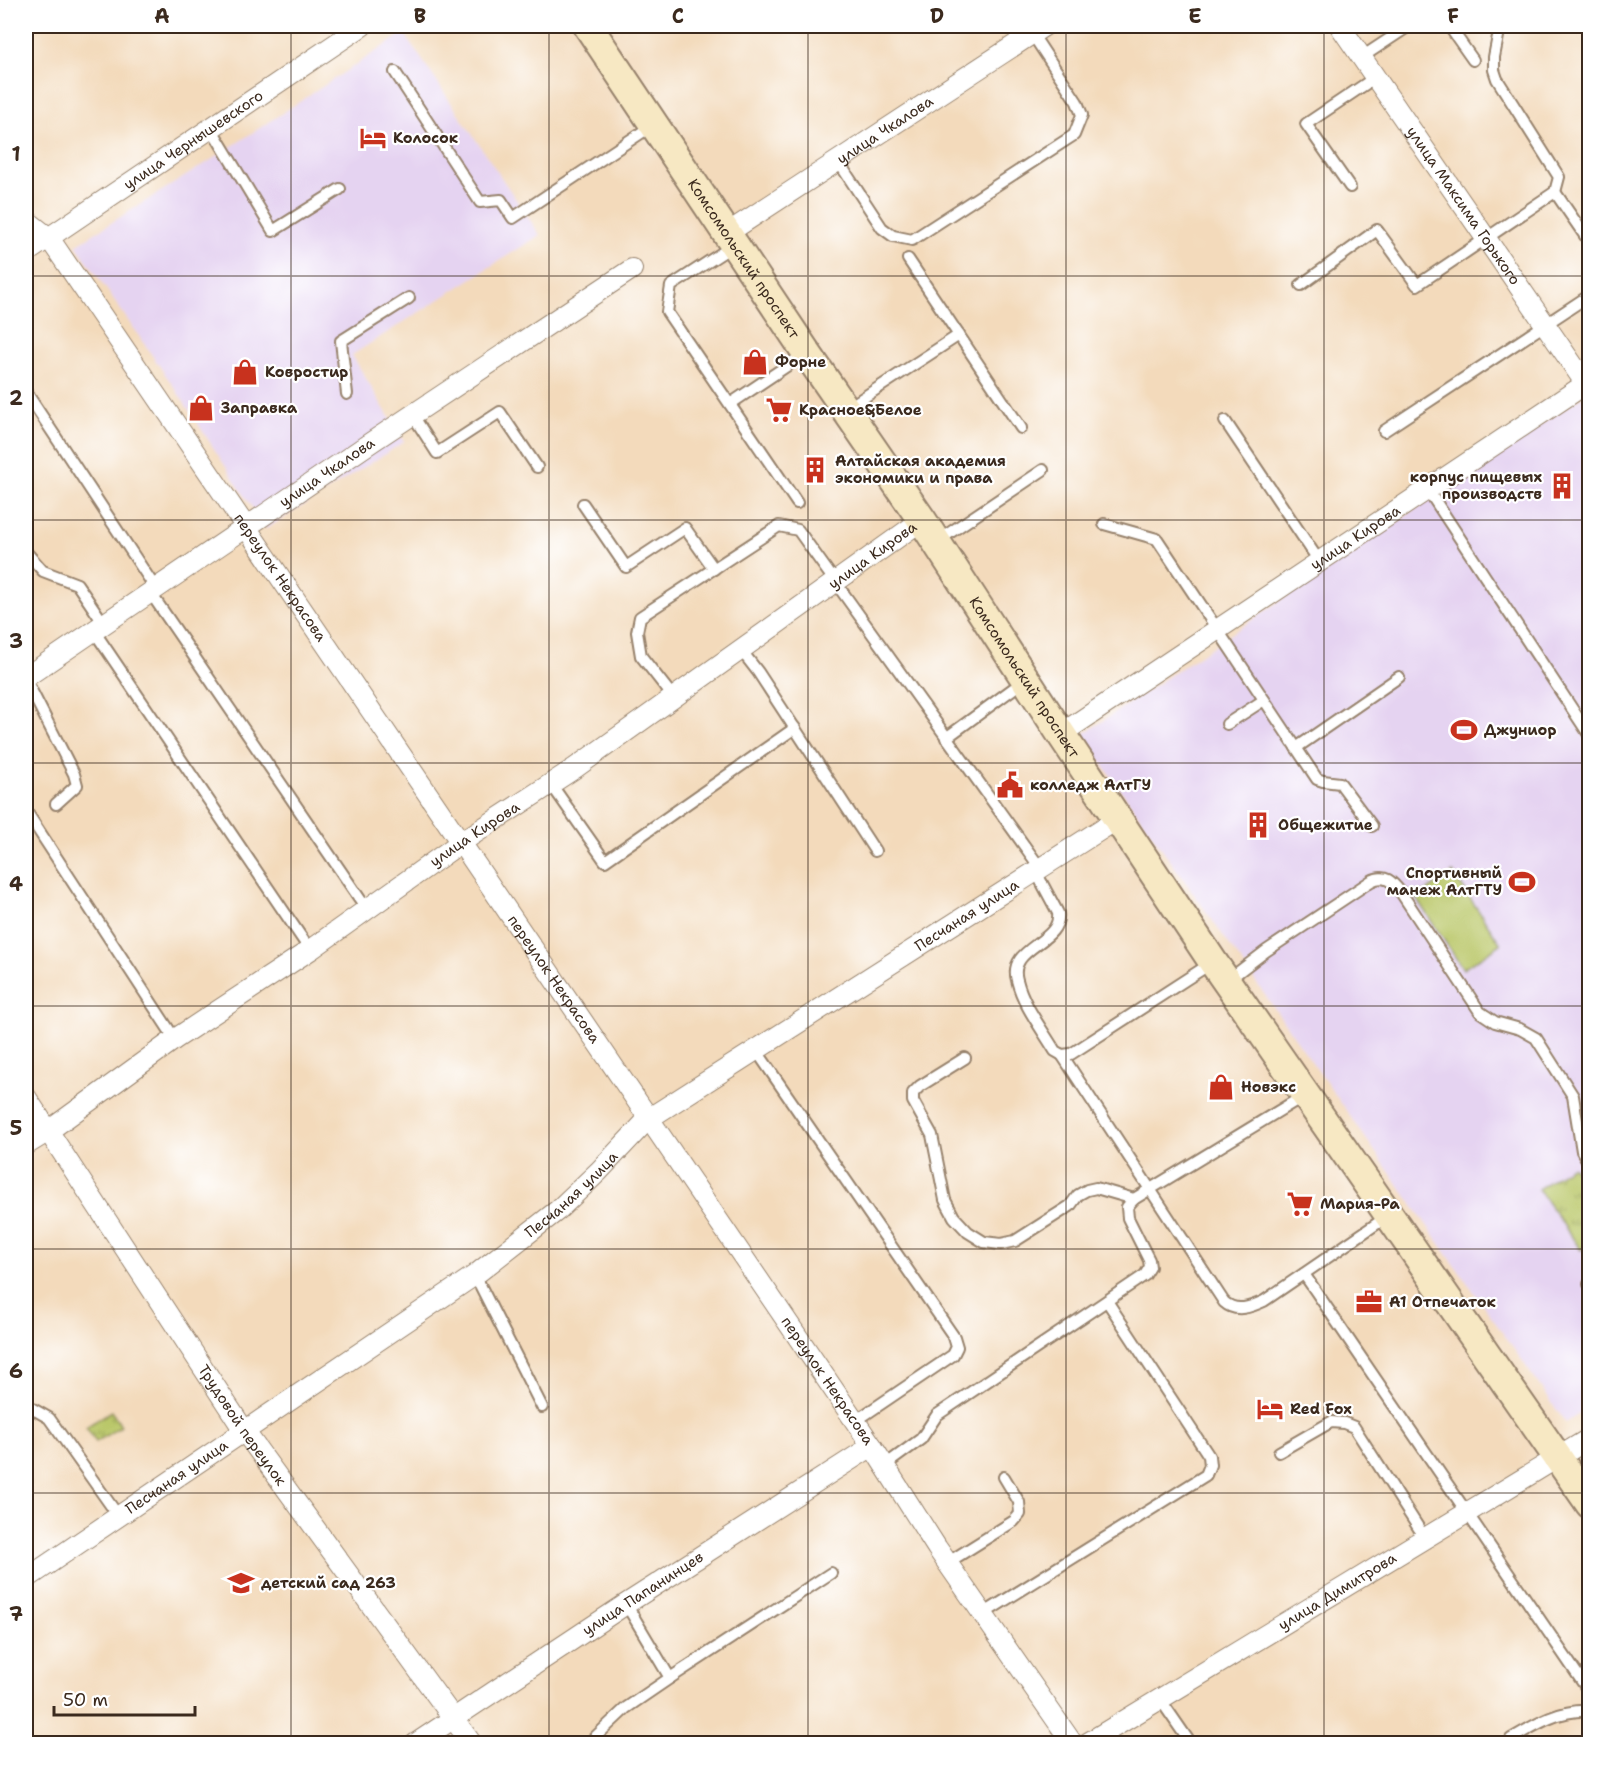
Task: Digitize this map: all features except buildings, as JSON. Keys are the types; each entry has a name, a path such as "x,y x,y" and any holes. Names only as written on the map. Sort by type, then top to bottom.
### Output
{"main road":[{"name":"Комсомольский проспект","path":"588,26 929,531 1061,734 1220,971 1590,1504"}],"street":[{"name":"улица Чернышевского","path":"26,253 362,26"},
{"name":"улица Максима Горького","path":"1340,26 1546,325 1588,382"},
{"name":"улица Чкалова","path":"730,239 838,161 1034,28"},
{"name":"переулок Некрасова","path":"26,220 49,238 872,1446 948,1563 1073,1743"},
{"name":"улица Чкалова","path":"26,679 412,414 632,269"},
{"name":"улица Кирова","path":"1061,734 1588,382"},
{"name":"улица Кирова","path":"26,1145 175,1039 310,950 460,843 551,784 836,581 929,531"},
{"name":"Песчаная улица","path":"26,1579 475,1275 558,1210 648,1119 1119,818"},
{"name":"Трудовой переулок","path":"26,1097 245,1432 472,1743"},
{"name":"улица Димитрова","path":"1086,1743 1590,1438"},
{"name":"улица Папанинцев","path":"415,1743 872,1446"}],"lane":[{"path":"1362,57 1408,26"},
{"path":"1449,26 1473,60"},
{"path":"1301,285 1377,230 1417,285 1555,192 1559,177 1497,79 1494,70 1500,26"},
{"path":"838,161 882,228 893,236 912,240 1074,135 1082,115 1077,102 1034,28"},
{"path":"395,72 480,202 501,200 513,218 654,125"},
{"path":"1350,187 1306,124 1376,77"},
{"path":"211,128 273,231 340,189"},
{"path":"1555,192 1590,243"},
{"path":"730,239 671,286 668,312 797,503"},
{"path":"908,259 1021,428"},
{"path":"1384,431 1590,295"},
{"path":"346,394 341,341 409,298"},
{"path":"845,409 959,335"},
{"path":"730,404 806,352"},
{"path":"26,392 30,409 366,908"},
{"path":"412,414 437,453 500,412 537,467"},
{"path":"1225,421 1319,561"},
{"path":"929,531 1043,470"},
{"path":"1428,489 1590,736"},
{"path":"583,504 626,567 685,528 714,569"},
{"path":"1104,524 1156,539 1317,779 1340,783 1372,826"},
{"path":"674,698 641,656 638,632 640,617 779,526 798,530 1038,871 1059,919 1053,929 1023,955 1016,967 1016,979 1055,1051 1062,1056 1224,1302 1230,1307 1253,1306 1389,1215"},
{"path":"26,552 43,571 77,584 99,627 310,950"},
{"path":"741,650 758,672 875,851"},
{"path":"1296,747 1399,677"},
{"path":"26,679 74,774 77,785 56,804"},
{"path":"946,738 1026,680"},
{"path":"1227,724 1264,700"},
{"path":"551,784 605,861 795,728"},
{"path":"26,811 175,1039"},
{"path":"1062,1056 1071,1054 1220,971 1266,951 1371,881 1379,877 1390,879 1480,1012 1495,1022 1520,1029 1536,1038 1574,1096 1582,1151 1590,1165"},
{"path":"756,1050 954,1337 957,1347 953,1355 854,1422"},
{"path":"965,1058 920,1086 914,1093 913,1101 932,1135 945,1200 954,1217 969,1232 984,1242 1002,1244 1015,1240 1070,1206 1078,1195 1096,1188 1134,1199"},
{"path":"884,1466 921,1439 937,1415 1145,1275 1150,1267 1149,1260 1128,1218 1127,1207 1134,1199 1305,1094"},
{"path":"1304,1274 1590,1693"},
{"path":"475,1275 542,1407"},
{"path":"983,1614 1206,1475 1210,1465 1209,1456 1107,1301"},
{"path":"26,1405 49,1418 119,1517"},
{"path":"1280,1452 1331,1422 1354,1427 1425,1538"},
{"path":"948,1563 1014,1521 1020,1514 1019,1502 1004,1477"},
{"path":"594,1743 592,1740 626,1708 831,1574"},
{"path":"626,1604 670,1678"},
{"path":"1160,1699 1191,1743"},
{"path":"1511,1740 1537,1723 1573,1710 1590,1711"}],"shaded area":[{"path":"404,33 540,235 352,355 404,442 266,529 176,390 76,245 208,162"},
{"path":"1589,392 1589,1407 1566,1423 1082,735"}],"green space":[{"path":"1453,873 1501,944 1463,969 1416,898"},
{"path":"1572,1166 1589,1191 1589,1245 1581,1250 1538,1189"},
{"path":"111,1411 121,1426 96,1442 86,1427"}],"place":[{"name":"Колосок","path":"373,138"},
{"name":"Форне","path":"755,362"},
{"name":"Ковростир","path":"245,372"},
{"name":"Заправка","path":"201,408"},
{"name":"Красное&Белое","path":"779,410"},
{"name":"Алтайская академия экономики и права","path":"815,470"},
{"name":"корпус пищевых производств","path":"1562,486"},
{"name":"Джуниор","path":"1464,730"},
{"name":"колледж АлтГУ","path":"1010,785"},
{"name":"Общежитие","path":"1258,825"},
{"name":"Спортивный манеж АлтГТУ","path":"1522,882"},
{"name":"Новэкс","path":"1221,1087"},
{"name":"Мария-Ра","path":"1300,1204"},
{"name":"А1 Отпечаток","path":"1369,1302"},
{"name":"Red Fox","path":"1270,1409"},
{"name":"детский сад 263","path":"241,1583"}]}
